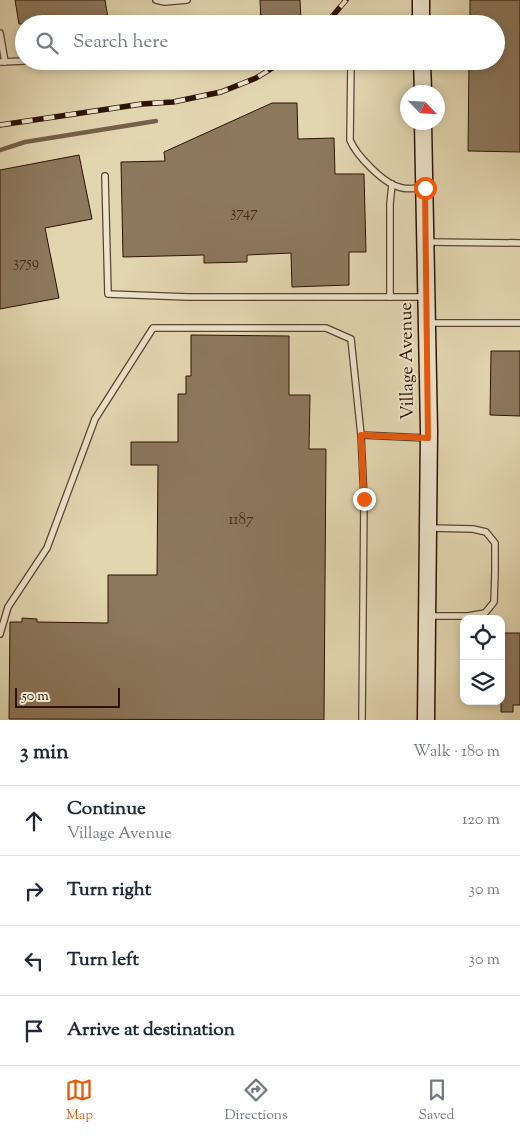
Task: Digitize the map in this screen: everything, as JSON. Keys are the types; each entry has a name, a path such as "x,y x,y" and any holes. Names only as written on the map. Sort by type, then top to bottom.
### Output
{"street":[{"path":"420,0 421,15"},
{"path":"422,70 423,85"},
{"name":"Village Avenue","path":"424,130 428,323 426,720"}],"lane":[{"path":"156,0 165,2 187,0"},
{"path":"0,33 3,62"},
{"path":"351,70 350,140 356,153 392,184 402,188 425,188"},
{"path":"105,176 108,294 188,297 427,297"},
{"path":"390,297 390,204 392,184"},
{"path":"426,242 520,243"},
{"path":"428,323 520,323"},
{"path":"0,634 8,607 47,548 95,419 153,328 326,328 351,339 361,435 364,499 362,720"},
{"path":"361,435 428,438"},
{"path":"427,616 468,616 485,613 494,602 496,572 495,543 486,532 428,528"}],"building":[{"path":"15,0 105,0 108,15 18,15"},
{"path":"260,0 300,0 301,15 261,15"},
{"path":"470,0 520,0 520,152 468,151 469,70 505,70 505,15 470,15"},
{"path":"272,103 297,103 298,139 334,138 335,174 364,174 366,252 349,252 349,285 292,287 291,253 247,255 247,262 204,263 204,255 123,257 121,162 165,161 164,152"},
{"path":"79,155 92,219 45,228 59,298 0,309 0,170"},
{"path":"191,335 289,336 289,395 310,395 309,449 326,449 324,720 9,719 10,622 22,622 22,618 37,619 37,622 108,623 108,575 157,575 158,465 131,465 131,442 178,442 178,394 186,394 186,376 191,376"},
{"path":"491,351 520,351 520,416 490,415"},
{"path":"505,633 520,633 520,705 513,705 513,712 501,712 501,705 505,705"}],"waterway":[{"path":"0,150 25,142 156,121"}],"railway":[{"path":"334,15 346,0"},
{"path":"0,125 142,104 173,102 221,92 256,78 269,70"}],"route":[{"path":"364,499 361,435 428,438 425,188"}]}
